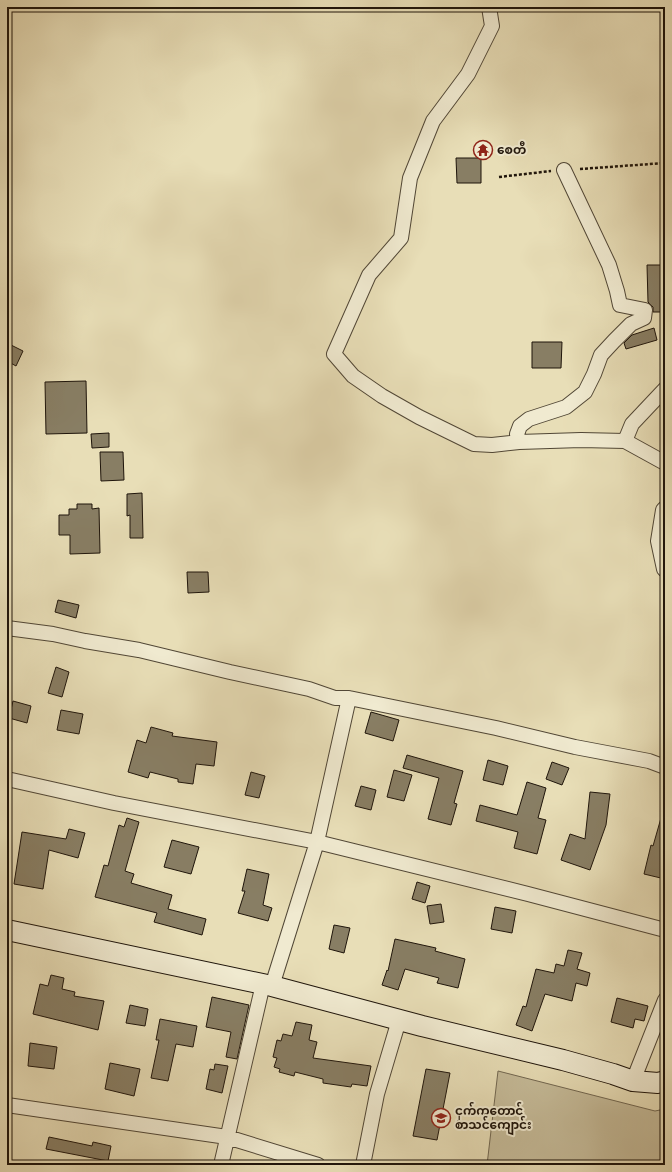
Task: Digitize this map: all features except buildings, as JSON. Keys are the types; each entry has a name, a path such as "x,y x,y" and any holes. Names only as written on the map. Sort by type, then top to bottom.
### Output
{"main road":[{"path":"7,930 267,985 399,1020 563,1060 614,1074 633,1081 658,1083 665,1081"}],"street":[{"path":"489,7 492,26 468,74 433,121 410,178 402,238 369,275 334,354 354,376 382,396 474,444 492,445 519,442 625,440 665,462"},
{"path":"519,442 517,434 520,426 529,419 566,406 584,392 594,374 601,355 631,324 644,318 645,310 620,305 609,265 564,170"},
{"path":"625,440 632,424 665,388"},
{"path":"665,508 663,510 658,541 665,570"},
{"path":"7,628 54,634 139,650 309,689 335,698 349,698 496,728 575,747 649,761 665,767"},
{"path":"221,1165 267,985 318,842 349,698"},
{"path":"7,779 114,803 318,842 528,894 665,930"},
{"path":"633,1081 665,1000"},
{"path":"362,1165 377,1094 399,1020"},
{"path":"7,1105 227,1137 318,1165"}],"shaded area":[{"path":"498,1071 655,1111 665,1109 665,1165 487,1165"}],"place":[{"name":"စေတီ","path":"483,150"},
{"name":"ငှက်ကတောင် စာသင်ကျောင်း","path":"441,1118"}]}
